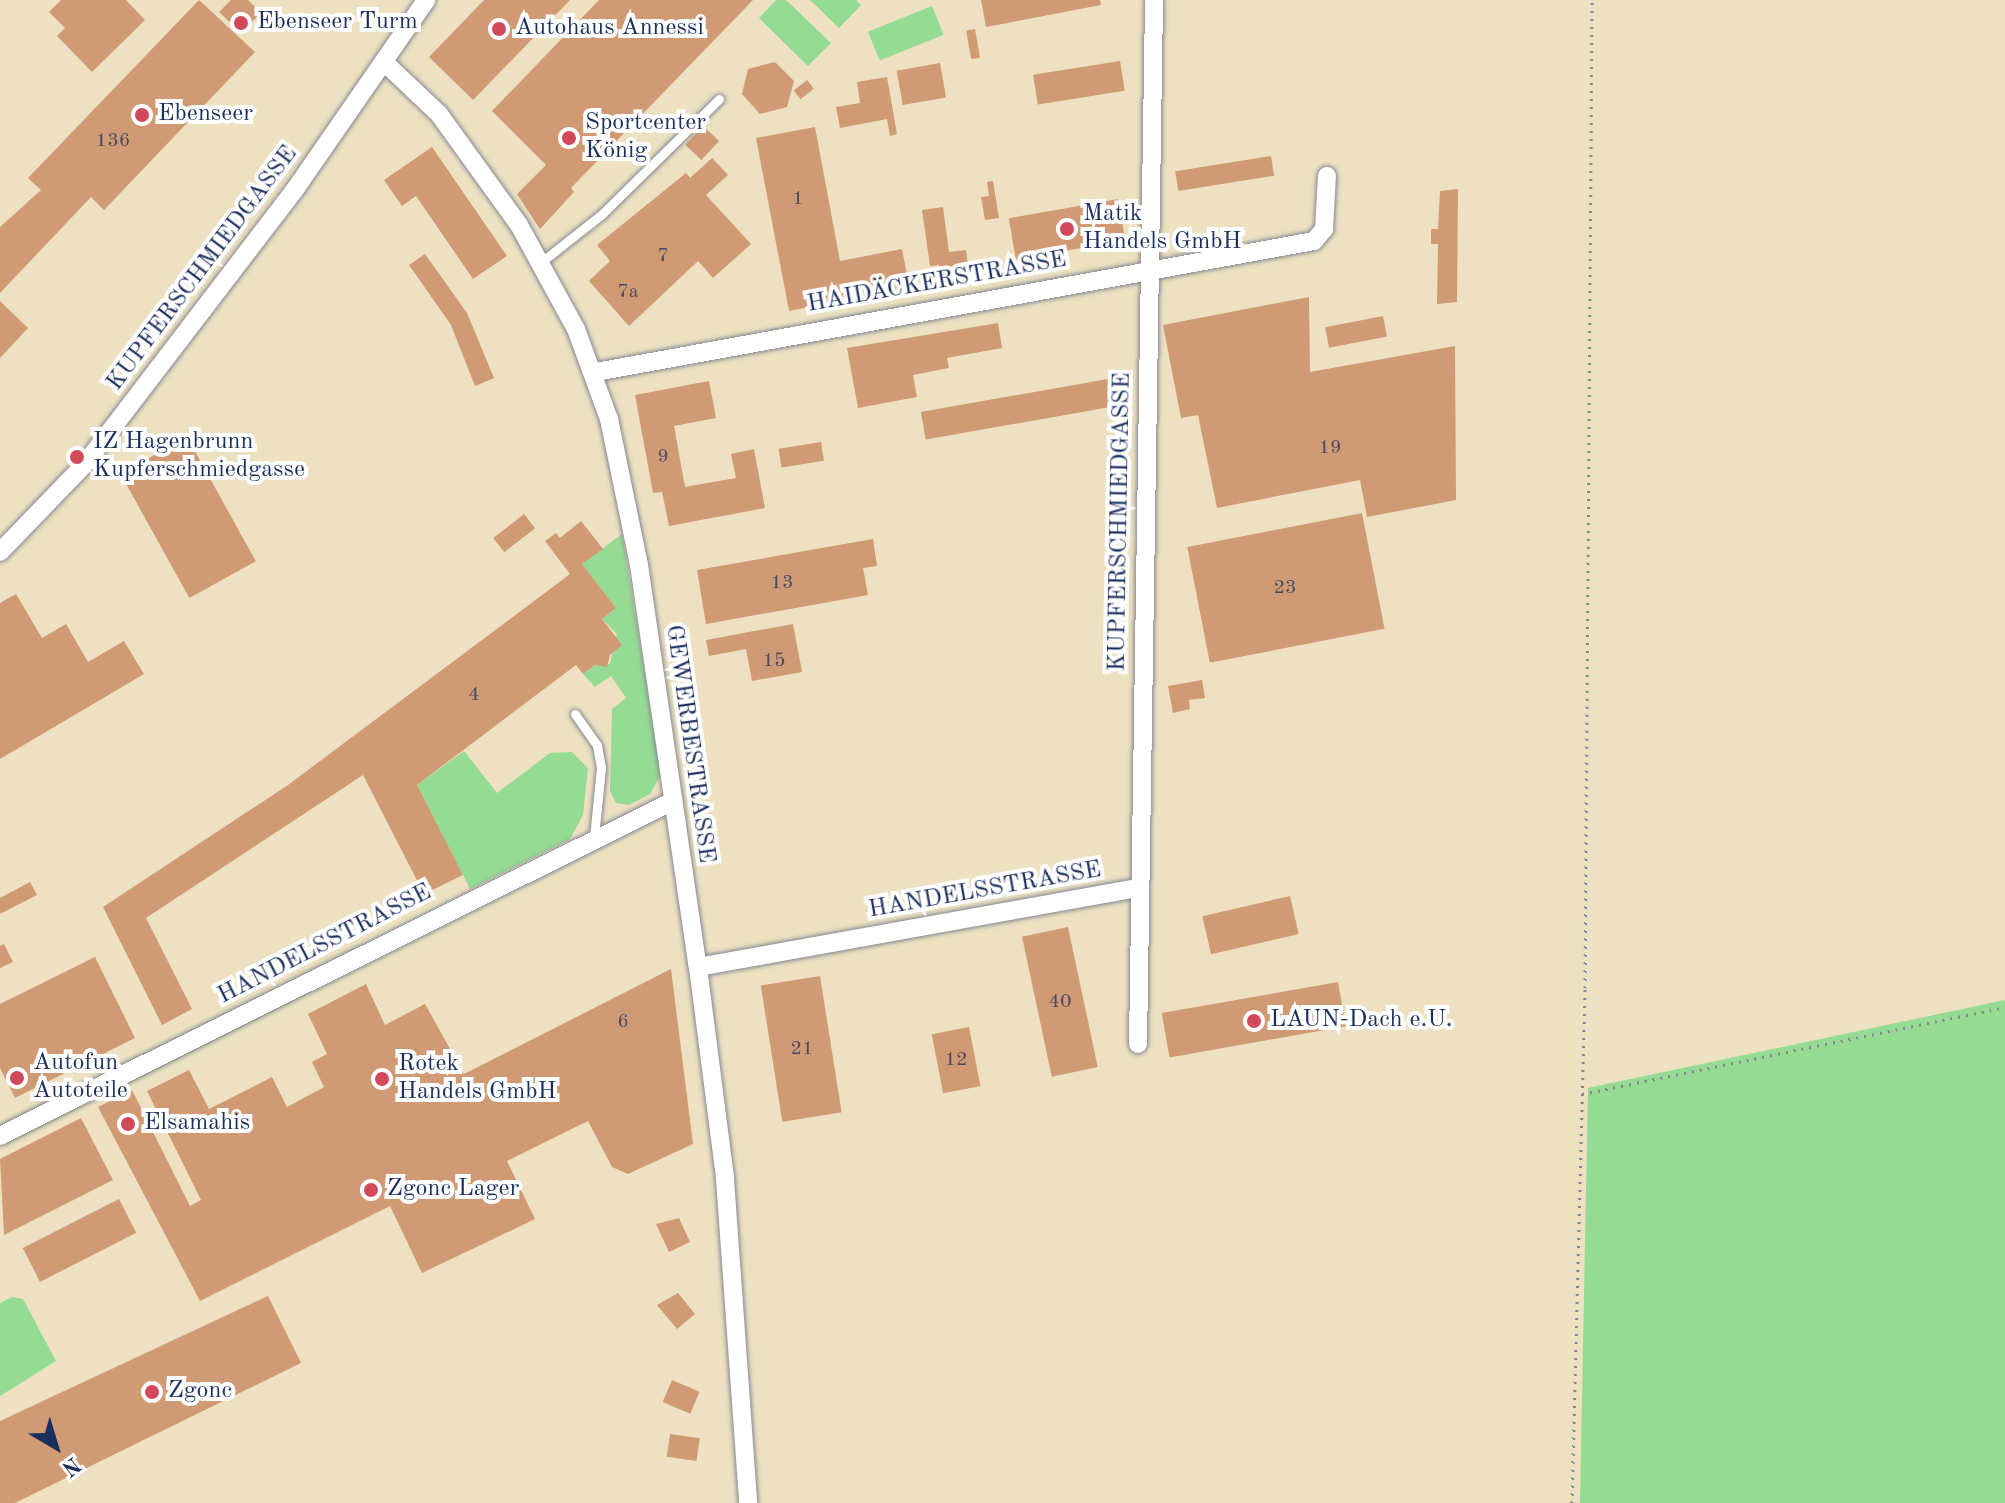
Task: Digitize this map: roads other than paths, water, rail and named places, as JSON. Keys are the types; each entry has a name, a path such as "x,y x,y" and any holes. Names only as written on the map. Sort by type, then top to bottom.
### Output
{"street":[{"name":"KUPFERSCHMIEDGASSE","path":"0,552 85,464 296,188 426,0"},
{"name":"KUPFERSCHMIEDGASSE","path":"1138,1044 1154,0"},
{"name":"GEWERBESTRASSE","path":"384,62 406,77 482,168 540,263 596,372 623,476 698,967 725,1179 748,1503"},
{"name":"HAIDÄCKERSTRASSE","path":"596,372 1314,241 1324,229 1327,176"},
{"name":"HANDELSSTRASSE","path":"0,1136 594,837 673,801"},
{"name":"HANDELSSTRASSE","path":"698,967 1139,888"}],"lane":[{"path":"540,263 602,214 719,99"},
{"path":"575,714 597,745 601,768 594,837"}],"place":[{"name":"Ebenseer Turm","path":"241,23"},
{"name":"Autohaus Annessi","path":"499,29"},
{"name":"Ebenseer","path":"142,115"},
{"name":"Sportcenter König","path":"569,138"},
{"name":"Matik Handels GmbH","path":"1067,229"},
{"name":"IZ Hagenbrunn Kupferschmiedgasse","path":"77,457"},
{"name":"LAUN-Dach e.U.","path":"1254,1021"},
{"name":"Autofun Autoteile","path":"17,1078"},
{"name":"Rotek Handels GmbH","path":"382,1079"},
{"name":"Elsamahis","path":"128,1124"},
{"name":"Zgonc Lager","path":"371,1190"},
{"name":"Zgonc","path":"152,1392"}]}
